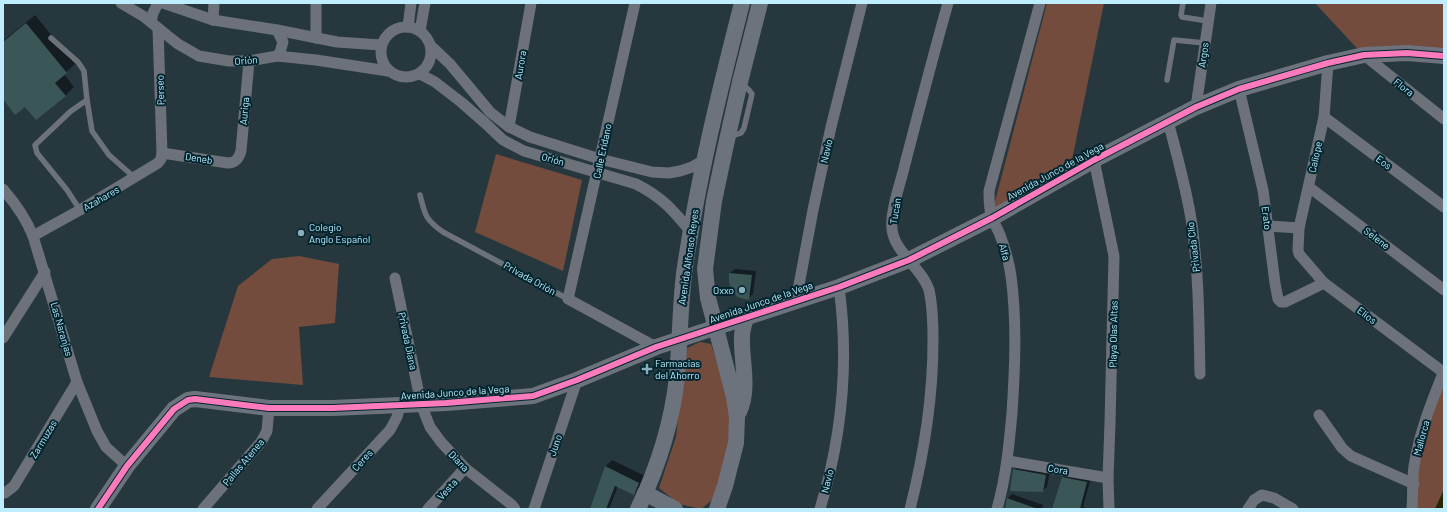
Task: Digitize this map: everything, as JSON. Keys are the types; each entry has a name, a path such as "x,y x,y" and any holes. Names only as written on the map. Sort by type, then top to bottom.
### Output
{"street":[{"name":"Orión","path":"121,3 143,16 178,44 199,56 229,61 249,61 277,56 388,71"},
{"path":"155,25 153,13 158,3"},
{"path":"163,3 213,20 277,30 337,42 381,45"},
{"path":"213,20 214,3"},
{"path":"316,3 316,38"},
{"path":"408,27 411,3"},
{"path":"420,31 425,3"},
{"name":"Aurora","path":"509,127 531,3"},
{"name":"Calle Erídano","path":"568,299 634,3"},
{"name":"Avenida Alfonso Reyes","path":"638,509 658,462 671,417 677,377 684,275 691,232 704,160 742,3"},
{"name":"Avenida Alfonso Reyes","path":"717,509 725,486 736,443 737,417 734,397 708,298 705,268 714,201 727,138 760,3"},
{"name":"Navío","path":"796,301 813,210 831,127 862,3"},
{"name":"Tucán","path":"910,509 921,463 927,423 931,389 933,335 931,301 928,288 922,276 900,248 892,229 893,215 923,93 948,3"},
{"name":"Alfa","path":"997,509 1008,461 1014,369 1014,306 1006,252 992,218 989,202 989,191 1040,3"},
{"name":"Argos","path":"1196,107 1211,3"},
{"name":"Perseo","path":"155,25 162,153"},
{"path":"408,27 420,31 427,38 430,46 431,57 427,66 420,74 409,78 398,77 388,71 381,59 381,45 387,35 397,29 408,27"},
{"path":"277,30 283,42 277,56"},
{"name":"Orión","path":"430,46 450,64 490,112 509,127 530,137 600,159 652,172 669,173 680,171 692,167 704,160"},
{"name":"Avenida Junco de la Vega","path":"98,509 127,466 174,409 188,400 195,399 269,408 333,408 400,406 533,396 577,380 656,347 796,301 909,260 992,218 1094,160 1168,121 1196,107 1239,89 1328,63 1364,55 1407,52 1444,56"},
{"name":"Flora","path":"1364,55 1444,119"},
{"name":"Auriga","path":"236,161 241,151 249,61"},
{"name":"Calíope","path":"1298,250 1299,228 1324,117 1328,63"},
{"name":"Orión","path":"420,74 435,82 461,102 503,140 524,151 636,184 650,192 674,210 691,232"},
{"name":"Erato","path":"1239,89 1260,174 1278,299 1281,302 1285,302 1324,283"},
{"name":"Eos","path":"1324,117 1444,207"},
{"name":"Privada Clío","path":"1168,121 1192,224 1200,316 1200,374"},
{"name":"Deneb","path":"162,153 228,163 236,161"},
{"name":"Azahares","path":"34,236 135,178 158,163 161,159 162,153"},
{"name":"Playa Olas Altas","path":"1094,160 1114,256 1107,507"},
{"name":"Selene","path":"1309,187 1444,290"},
{"name":"Las Naranjas","path":"3,189 28,221 34,236 77,382 97,431 106,447 127,466"},
{"path":"1268,226 1299,228"},
{"name":"Elios","path":"1298,250 1301,257 1324,283 1444,371"},
{"path":"3,338 45,272"},
{"name":"Privada Diana","path":"395,278 421,404"},
{"name":"Navío","path":"820,509 834,452 842,397 844,342 843,315 839,286"},
{"name":"Privada Orión","path":"568,299 656,347"},
{"path":"737,417 743,397 744,385 742,338 746,318"},
{"name":"Mallorca","path":"1412,509 1414,466 1424,424 1444,371"},
{"name":"Juno","path":"534,509 577,380"},
{"name":"Zarmuzas","path":"4,492 14,486 77,382"},
{"name":"Diana","path":"421,404 430,427 441,442 465,468 514,507 529,509"},
{"name":"Ceres","path":"317,509 390,430 397,417 400,406"},
{"name":"Pallas Atenea","path":"203,509 262,442 267,431 269,408"},
{"path":"1319,415 1342,448 1350,456 1414,484"},
{"name":"Cora","path":"1008,461 1108,478"},
{"name":"Vesta","path":"428,509 465,468"},
{"path":"645,493 675,509"},
{"path":"1248,509 1254,500 1262,495 1274,498 1293,509"}],"lane":[{"path":"1183,3 1182,17 1208,21"},
{"path":"51,38 78,62 84,71 86,100 92,131 110,155 135,178"},
{"path":"1167,80 1174,40 1205,44"},
{"path":"80,210 67,190 37,153 35,145 71,111 86,100"},
{"name":"Privada Orión","path":"420,195 426,216 432,224 443,232 568,299"}],"shaded area":[{"path":"1047,3 1104,3 1072,160 993,209"},
{"path":"1315,3 1444,3 1444,61 1365,57"},
{"path":"496,154 582,180 563,271 475,232"},
{"path":"299,256 339,264 335,323 299,327 303,385 209,377 238,286 272,259"},
{"path":"700,342 711,344 733,412 722,492 701,509 679,504 659,488 676,437 685,349"},
{"path":"1444,371 1444,489 1435,509 1411,509 1414,466"},
{"path":"1444,490 1444,509 1435,509"}],"building":[{"path":"26,23 67,73 55,83 66,96 36,120 25,107 15,115 3,99 3,42"},
{"name":"Oxxo","path":"729,273 752,275 749,300 737,297 729,283"},
{"path":"605,466 639,483 634,495 615,486 606,509 590,509"},
{"path":"1013,469 1046,475 1043,492 1010,491"},
{"path":"1062,477 1087,482 1080,509 1052,509"},
{"path":"1007,498 1035,508 1035,509 1005,509"}],"cycle path":[{"path":"98,509 127,466 174,409 188,400 195,399 269,408 333,408 446,403 533,396 577,380 656,347 839,287 909,260 992,218 1094,160 1196,107 1239,89 1328,63 1364,55 1407,53 1444,56"}],"place":[{"name":"Colegio Anglo Español","path":"301,233"},
{"name":"Oxxo","path":"742,290"},
{"name":"Farmacias del Ahorro","path":"647,369"}]}
